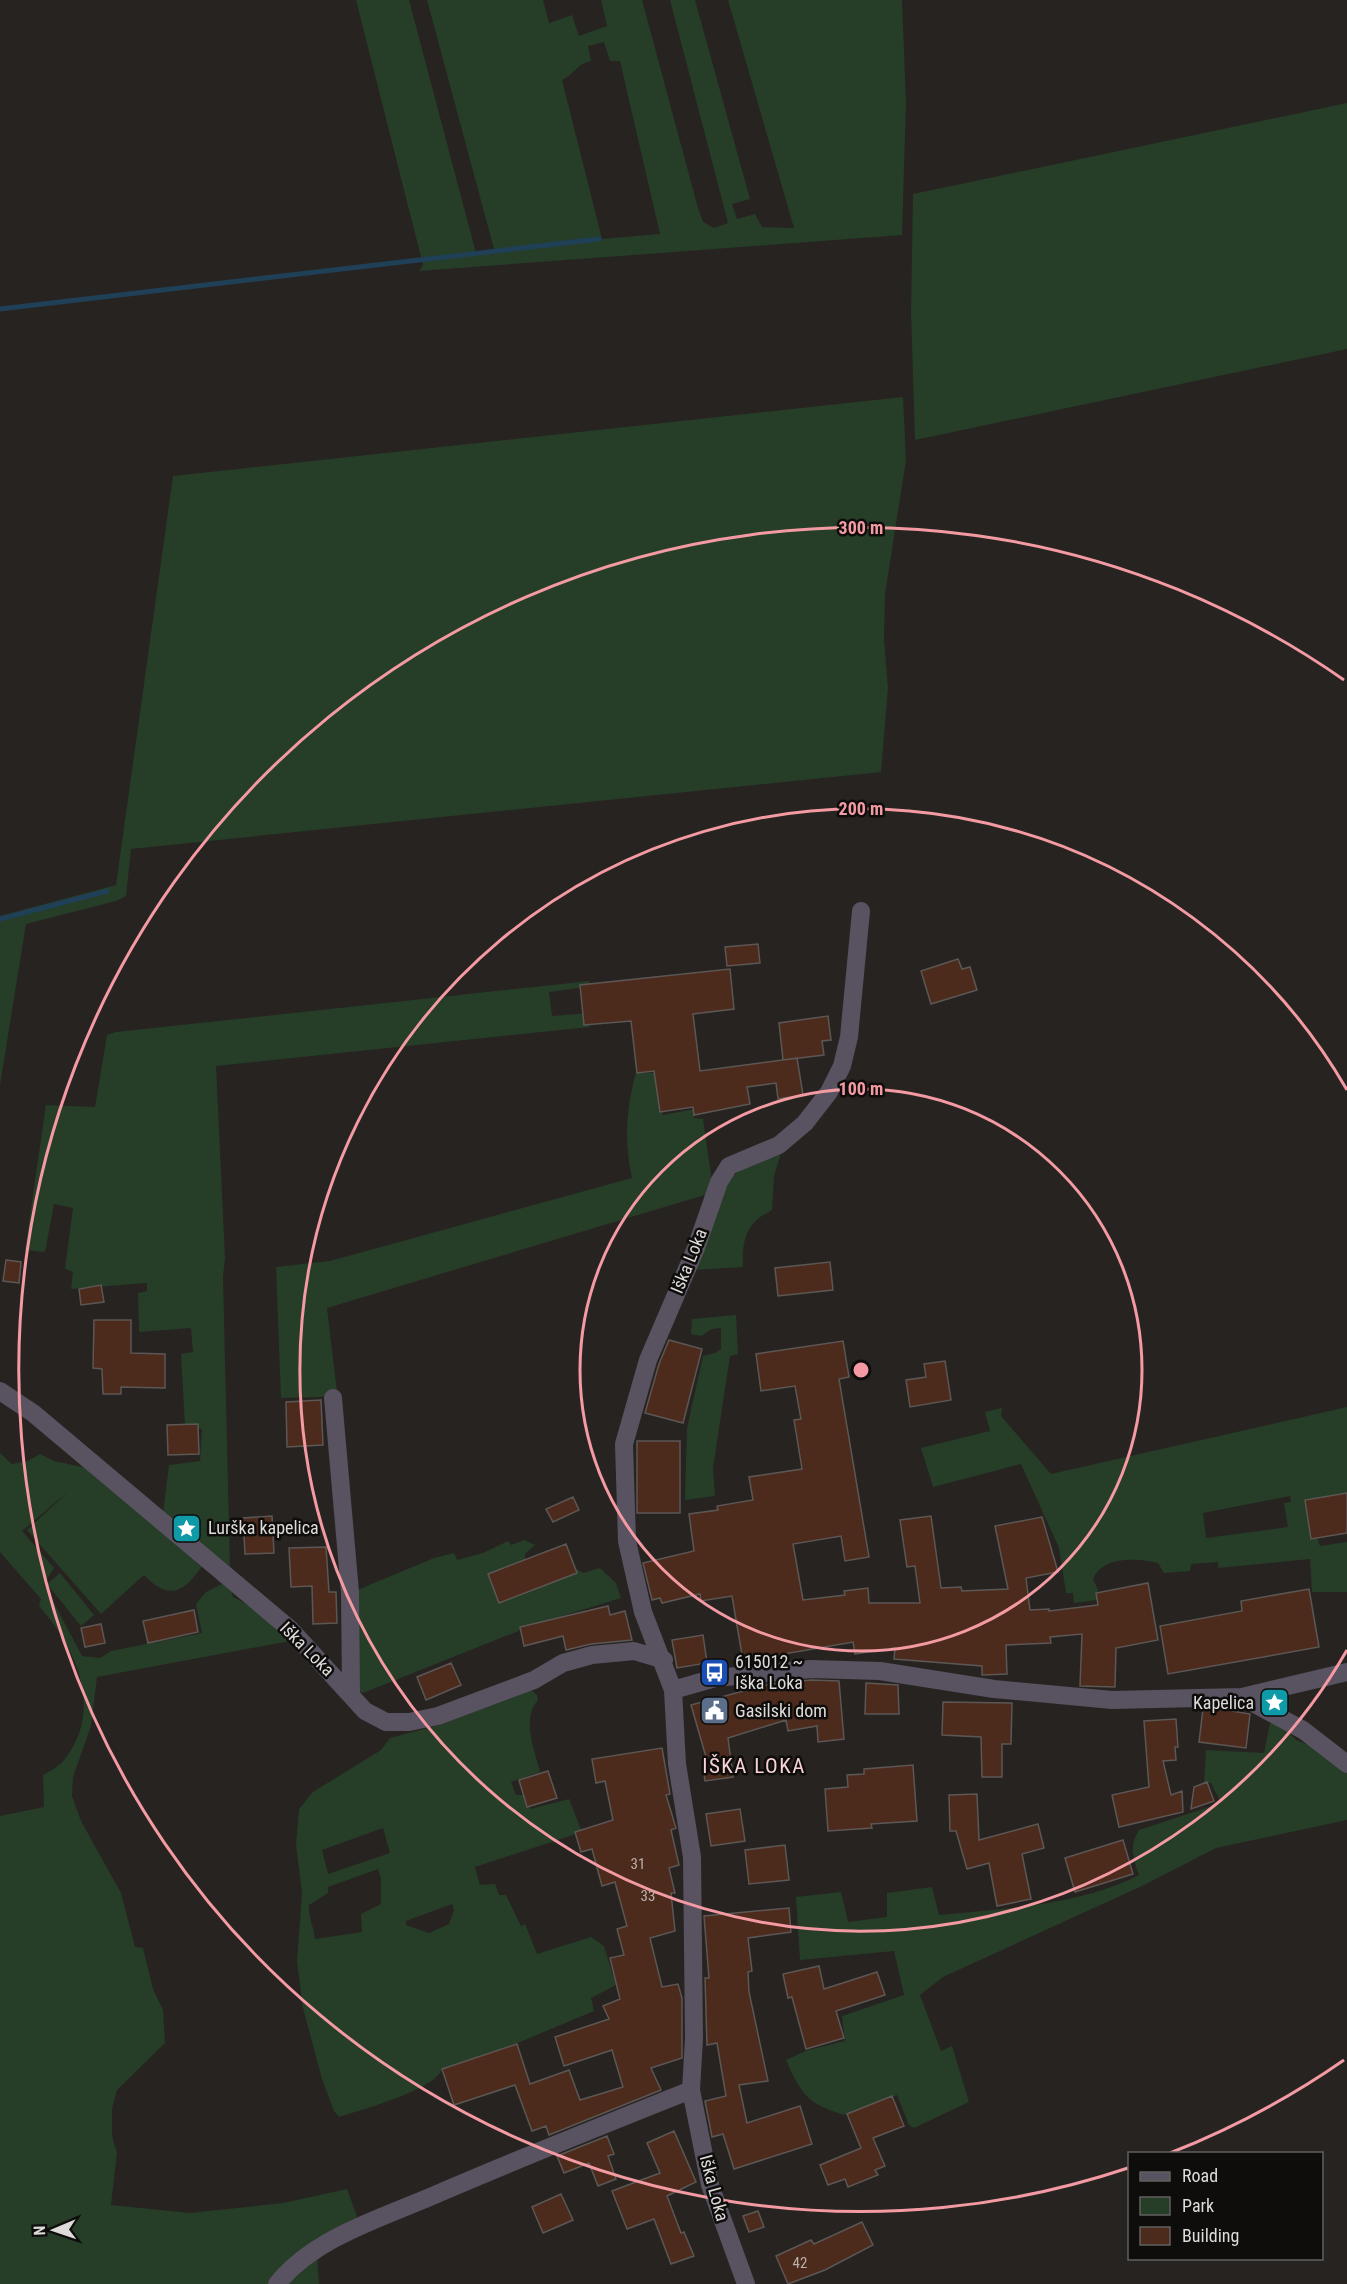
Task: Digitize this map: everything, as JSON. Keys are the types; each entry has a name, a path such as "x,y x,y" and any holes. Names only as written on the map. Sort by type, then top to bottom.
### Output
{"street":[{"name":"Iška Loka","path":"746,2284 710,2185 691,2090 694,2038 692,1857 677,1764 673,1690 664,1660 644,1612 627,1541 624,1444 648,1360 696,1248 719,1182 729,1166 779,1145 805,1123 829,1092 842,1066 849,1037 861,911"},
{"name":"Iška Loka","path":"0,1391 33,1413 220,1568 291,1630 351,1693 365,1711 386,1722 409,1722 449,1712 534,1680 562,1664 592,1655 634,1651 664,1660"},
{"path":"333,1398 350,1592 351,1693"},
{"path":"673,1690 715,1678 812,1669 880,1671 994,1689 1112,1700 1242,1697 1347,1672"},
{"path":"1242,1697 1303,1730 1347,1764"},
{"path":"277,2284 285,2274 317,2249 366,2224 517,2159 691,2090"}],"green space":[{"path":"356,0 409,0 476,253 494,249 427,0 543,0 549,23 572,15 579,36 607,26 601,0 642,0 698,208 703,222 714,228 728,223 670,0 695,0 750,199 732,204 737,219 755,214 762,227 794,228 728,0 902,0 906,103 902,235 419,271 423,265","holes":["604,42 610,61 620,61 660,234 602,239 562,80 583,64 591,61 588,46"]},
{"path":"1347,103 1347,349 915,440 911,313 913,194"},
{"path":"903,397 906,460 885,594 884,639 888,688 881,772 131,849 126,896 116,901 26,924 0,1085 0,916 116,885 173,476"},
{"path":"590,981 586,987 549,992 552,1016 590,1013 590,1027 216,1066 225,1258 223,1277 230,1568 163,1513 169,1465 200,1461 202,1429 185,1427 181,1354 193,1352 191,1328 139,1332 138,1293 147,1291 147,1283 71,1289 73,1272 65,1269 73,1208 54,1204 45,1252 25,1250 46,1105 95,1107 107,1035 116,1032"},
{"path":"636,1073 657,1073 663,1115 695,1109 694,1118 703,1119 712,1182 708,1194 327,1308 337,1392 321,1397 281,1398 276,1267 330,1261 632,1178 627,1126"},
{"path":"781,1153 774,1176 772,1210 756,1220 747,1233 743,1248 743,1267 693,1270 730,1178 749,1164"},
{"path":"736,1315 738,1354 730,1356 713,1468 715,1496 685,1500 687,1428 703,1356 721,1349 721,1328 712,1329 701,1336 691,1334 692,1319"},
{"path":"1347,1407 1347,1494 1313,1525 1320,1546 1347,1542 1347,1592 1312,1592 1310,1559 1218,1568 1218,1562 1191,1564 1190,1571 1164,1573 1158,1563 1131,1560 1112,1563 1097,1572 1093,1580 1098,1589 1097,1600 1074,1603 1073,1593 1066,1593 1059,1548 1021,1464 933,1487 921,1448 990,1431 985,1412 1002,1408 1001,1416 1051,1474","holes":["1290,1496 1291,1502 1284,1503 1288,1527 1206,1538 1203,1513"]},
{"path":"0,1453 12,1464 28,1461 40,1454 54,1461 87,1468 203,1565 189,1582 176,1590 162,1589 144,1575 101,1614 27,1530 70,1490 22,1531 54,1568 44,1584 82,1656 100,1658 111,1651 202,1633 196,1604 206,1592 224,1583 233,1597 253,1607 290,1641 97,1677 91,1726 73,1777 72,1796 81,1821 121,1893 135,1947 143,1948 153,1989 163,2010 165,2043 117,2090 112,2109 112,2136 117,2153 111,2205 190,2213 283,2203 347,2189 358,2219 289,2262 268,2284 0,2284 0,1816 44,1807 43,1775 63,1762 77,1740 83,1719 84,1699 74,1659 64,1640 39,1606 41,1599 0,1552"},
{"path":"524,1540 535,1545 525,1554 525,1566 530,1571 572,1559 575,1568 583,1573 600,1568 616,1583 621,1598 536,1624 363,1693 356,1690 355,1591 434,1558 454,1553 457,1560 483,1553 508,1541 511,1545"},
{"path":"60,1573 94,1615 81,1626 47,1584"},
{"path":"531,1690 537,1695 538,1700 530,1716 530,1726 540,1772 511,1782 516,1795 524,1795 530,1809 569,1799 582,1832 475,1867 480,1885 495,1884 499,1895 506,1895 521,1926 525,1924 537,1954 591,1937 604,1946 616,1985 591,1998 594,2011 520,2042 442,2069 436,2077 412,2092 339,2117 334,2111 322,2079 303,2008 297,1962 302,1893 296,1845 299,1809 313,1792 381,1750 390,1738 443,1724","holes":["383,1828 390,1853 328,1874 322,1850","378,1869 381,1878 381,1904 361,1914 362,1932 315,1939 309,1905 328,1893 328,1887","452,1904 454,1910 449,1924 429,1933 406,1925 406,1921"]},
{"path":"1270,1723 1283,1727 1296,1740 1314,1747 1347,1772 1347,1820 1216,1848 1142,1886 943,1977 920,1995 941,2051 952,2046 969,2102 914,2128 909,2125 897,2095 844,2115 814,2102 802,2090 786,2060 808,2050 845,2041 842,2016 904,1995 894,1951 800,1960 796,1897 841,1892 848,1922 887,1917 887,1893 932,1887 939,1915 1041,1904 1116,1885 1139,1875 1133,1852 1134,1841 1139,1830 1221,1803 1211,1783 1204,1783 1206,1750 1264,1753"},
{"path":"317,2257 319,2284 286,2284"}],"building":[{"path":"758,944 760,963 727,966 725,947"},
{"path":"958,959 962,969 970,967 977,990 931,1004 921,971"},
{"path":"730,969 734,1009 693,1014 700,1071 797,1058 803,1095 778,1099 776,1083 747,1087 750,1104 694,1115 693,1107 660,1112 654,1071 637,1073 631,1021 584,1025 580,985"},
{"path":"828,1016 831,1040 822,1041 824,1055 783,1060 779,1023"},
{"path":"6,1260 21,1262 19,1283 3,1281"},
{"path":"830,1262 833,1290 778,1296 775,1268"},
{"path":"101,1285 104,1302 81,1305 79,1289"},
{"path":"94,1320 131,1320 131,1353 165,1354 165,1388 121,1387 121,1394 103,1394 102,1369 93,1368"},
{"path":"669,1340 702,1349 683,1423 645,1413 659,1364"},
{"path":"843,1341 849,1377 839,1379 869,1557 845,1561 841,1536 793,1544 803,1600 845,1595 844,1591 868,1588 869,1603 920,1603 915,1566 907,1567 900,1520 931,1516 941,1588 961,1587 962,1591 1008,1589 995,1526 1042,1517 1058,1572 1026,1578 1030,1610 1049,1609 1049,1611 1098,1605 1096,1593 1148,1583 1158,1640 1116,1648 1115,1687 1080,1686 1082,1634 1050,1637 1051,1643 1006,1645 1007,1674 982,1675 982,1666 894,1659 895,1648 855,1654 853,1642 743,1661 732,1596 701,1601 700,1594 662,1603 660,1598 652,1600 643,1563 694,1551 689,1514 718,1510 717,1506 753,1500 749,1477 802,1469 794,1420 801,1419 795,1386 761,1391 756,1354"},
{"path":"945,1361 951,1400 910,1407 906,1380 926,1377 924,1364"},
{"path":"321,1400 323,1445 287,1447 286,1402"},
{"path":"198,1424 199,1454 168,1455 167,1425"},
{"path":"637,1441 680,1441 680,1513 637,1513"},
{"path":"1347,1493 1347,1533 1311,1539 1305,1500"},
{"path":"573,1497 579,1510 553,1522 546,1509"},
{"path":"272,1516 274,1553 245,1554 243,1518"},
{"path":"566,1544 577,1573 499,1603 488,1574"},
{"path":"326,1547 329,1592 336,1592 337,1623 313,1624 312,1586 291,1587 289,1548"},
{"path":"1309,1589 1319,1647 1168,1674 1160,1626 1242,1611 1241,1601"},
{"path":"608,1606 610,1615 625,1611 632,1640 591,1644 566,1650 563,1636 524,1646 520,1627"},
{"path":"194,1610 198,1632 148,1643 143,1621"},
{"path":"101,1624 105,1643 85,1647 81,1628"},
{"path":"703,1635 707,1663 677,1668 672,1640"},
{"path":"451,1663 461,1685 426,1700 417,1677"},
{"path":"811,1680 839,1681 844,1739 818,1742 817,1726 788,1731 786,1720 728,1738 733,1777 705,1781 702,1757 706,1757 691,1705 770,1684"},
{"path":"866,1683 898,1685 899,1714 865,1714"},
{"path":"943,1702 1012,1703 1011,1744 1002,1744 1002,1777 982,1777 981,1737 942,1735"},
{"path":"1203,1709 1250,1714 1246,1748 1199,1742"},
{"path":"1176,1719 1178,1747 1175,1747 1176,1760 1163,1761 1171,1795 1182,1791 1183,1812 1119,1827 1112,1795 1149,1787 1144,1721"},
{"path":"662,1748 670,1794 666,1795 676,1828 671,1830 679,1865 669,1868 675,1893 671,1893 675,1931 650,1938 662,1987 678,1984 682,1998 682,2058 651,2068 661,2090 549,2135 546,2126 532,2131 515,2085 454,2105 442,2069 517,2044 530,2084 569,2070 580,2100 623,2087 612,2050 564,2066 555,2037 609,2019 603,2006 620,1999 610,1958 624,1955 617,1929 627,1926 615,1882 602,1886 592,1849 581,1852 575,1832 613,1820 605,1781 596,1783 592,1759"},
{"path":"913,1765 917,1821 871,1824 872,1828 828,1831 825,1789 848,1787 847,1775 864,1774 864,1769"},
{"path":"548,1771 557,1798 527,1807 519,1780"},
{"path":"1207,1782 1214,1801 1191,1809 1194,1787"},
{"path":"977,1794 979,1840 1038,1824 1044,1848 1022,1854 1031,1899 997,1906 989,1863 967,1869 956,1831 950,1831 949,1795"},
{"path":"740,1809 745,1841 711,1846 706,1814"},
{"path":"1123,1840 1133,1874 1075,1892 1065,1858"},
{"path":"785,1845 789,1880 749,1884 745,1850"},
{"path":"789,1908 791,1932 748,1938 752,1971 748,1972 749,1992 768,2081 739,2085 747,2123 800,2106 812,2144 734,2169 723,2134 712,2137 705,2101 726,2096 717,2043 707,2045 705,1978 709,1978 704,1916"},
{"path":"819,1966 824,1989 877,1972 885,1995 836,2011 844,2038 806,2049 792,1997 788,1998 783,1974"},
{"path":"892,2096 904,2126 873,2138 885,2166 875,2170 878,2175 848,2187 845,2179 828,2185 820,2165 861,2148 847,2114"},
{"path":"674,2131 696,2182 667,2196 681,2233 684,2232 694,2256 671,2264 654,2219 627,2229 612,2191 660,2173 647,2143"},
{"path":"607,2136 614,2154 608,2156 616,2179 598,2186 589,2163 564,2173 557,2156"},
{"path":"561,2194 573,2220 543,2233 532,2207"},
{"path":"758,2211 764,2227 749,2232 743,2216"},
{"path":"862,2222 873,2245 825,2270 788,2284 776,2256 811,2240 814,2244"}],"waterway":[{"path":"0,309 599,239"},
{"path":"0,919 107,891"}],"place":[{"name":"Lurška kapelica","path":"187,1528"},
{"name":"615012 ~ Iška Loka","path":"714,1672"},
{"name":"Kapelica","path":"1275,1703"},
{"name":"Gasilski dom","path":"714,1711"}],"district":[{"name":"IŠKA LOKA","path":"754,1766"}]}
